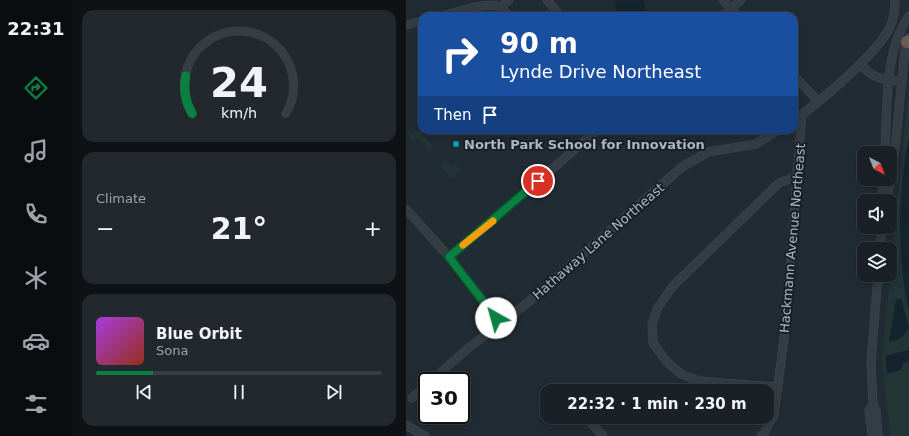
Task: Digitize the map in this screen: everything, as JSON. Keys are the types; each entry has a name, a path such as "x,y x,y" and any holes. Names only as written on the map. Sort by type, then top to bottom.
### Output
{"street":[{"path":"501,7 509,0"},
{"path":"547,0 558,12"},
{"path":"722,0 734,12"},
{"path":"728,12 741,0"},
{"path":"798,117 861,63 880,42 890,27 894,15 895,0"},
{"path":"459,12 494,5 501,7 505,12"},
{"path":"885,146 890,80 898,37 909,16"},
{"path":"406,25 418,22"},
{"path":"889,194 908,40"},
{"path":"861,63 864,69 875,76 890,80 902,80"},
{"path":"798,80 818,101"},
{"name":"Hackmann Avenue Northeast","path":"761,436 774,415 785,331 802,114"},
{"path":"449,257 592,134"},
{"name":"Hathaway Lane Northeast","path":"441,372 466,350 525,305 682,168 708,152 756,144 772,134"},
{"path":"777,388 698,381 681,374 667,362 653,343 652,325 657,309 673,286 779,183 798,176"},
{"path":"406,209 449,257 501,323"},
{"path":"877,282 871,362 873,405 876,410 878,436"},
{"path":"412,398 418,393"},
{"path":"872,436 869,410 873,405"},
{"path":"592,424 602,436"},
{"path":"406,425 426,436"}],"shaded area":[{"path":"909,83 909,139 905,155 900,222 903,268 909,310 909,350 885,356 903,363 909,361 909,436 890,436 882,360 890,282 897,282 897,242 894,242 894,234 897,234 897,206"},
{"path":"418,131 418,134 422,134 433,147 429,151 419,139 412,141 409,134"},
{"path":"445,160 452,166 455,164 461,170 452,179 440,165"}],"water":[{"path":"615,0 644,0 646,12 616,12"},
{"path":"909,139 909,310 902,270 900,224 905,158"},
{"path":"901,299 909,328 901,338 896,341 889,341 896,300"},
{"path":"909,350 909,361 903,363 901,370 887,374 885,356"}],"slow traffic":[{"path":"463,245 493,221"}],"place":[{"name":"North Park School for Innovation","path":"456,144"}],"route":[{"path":"496,318 449,257 538,181"}]}
